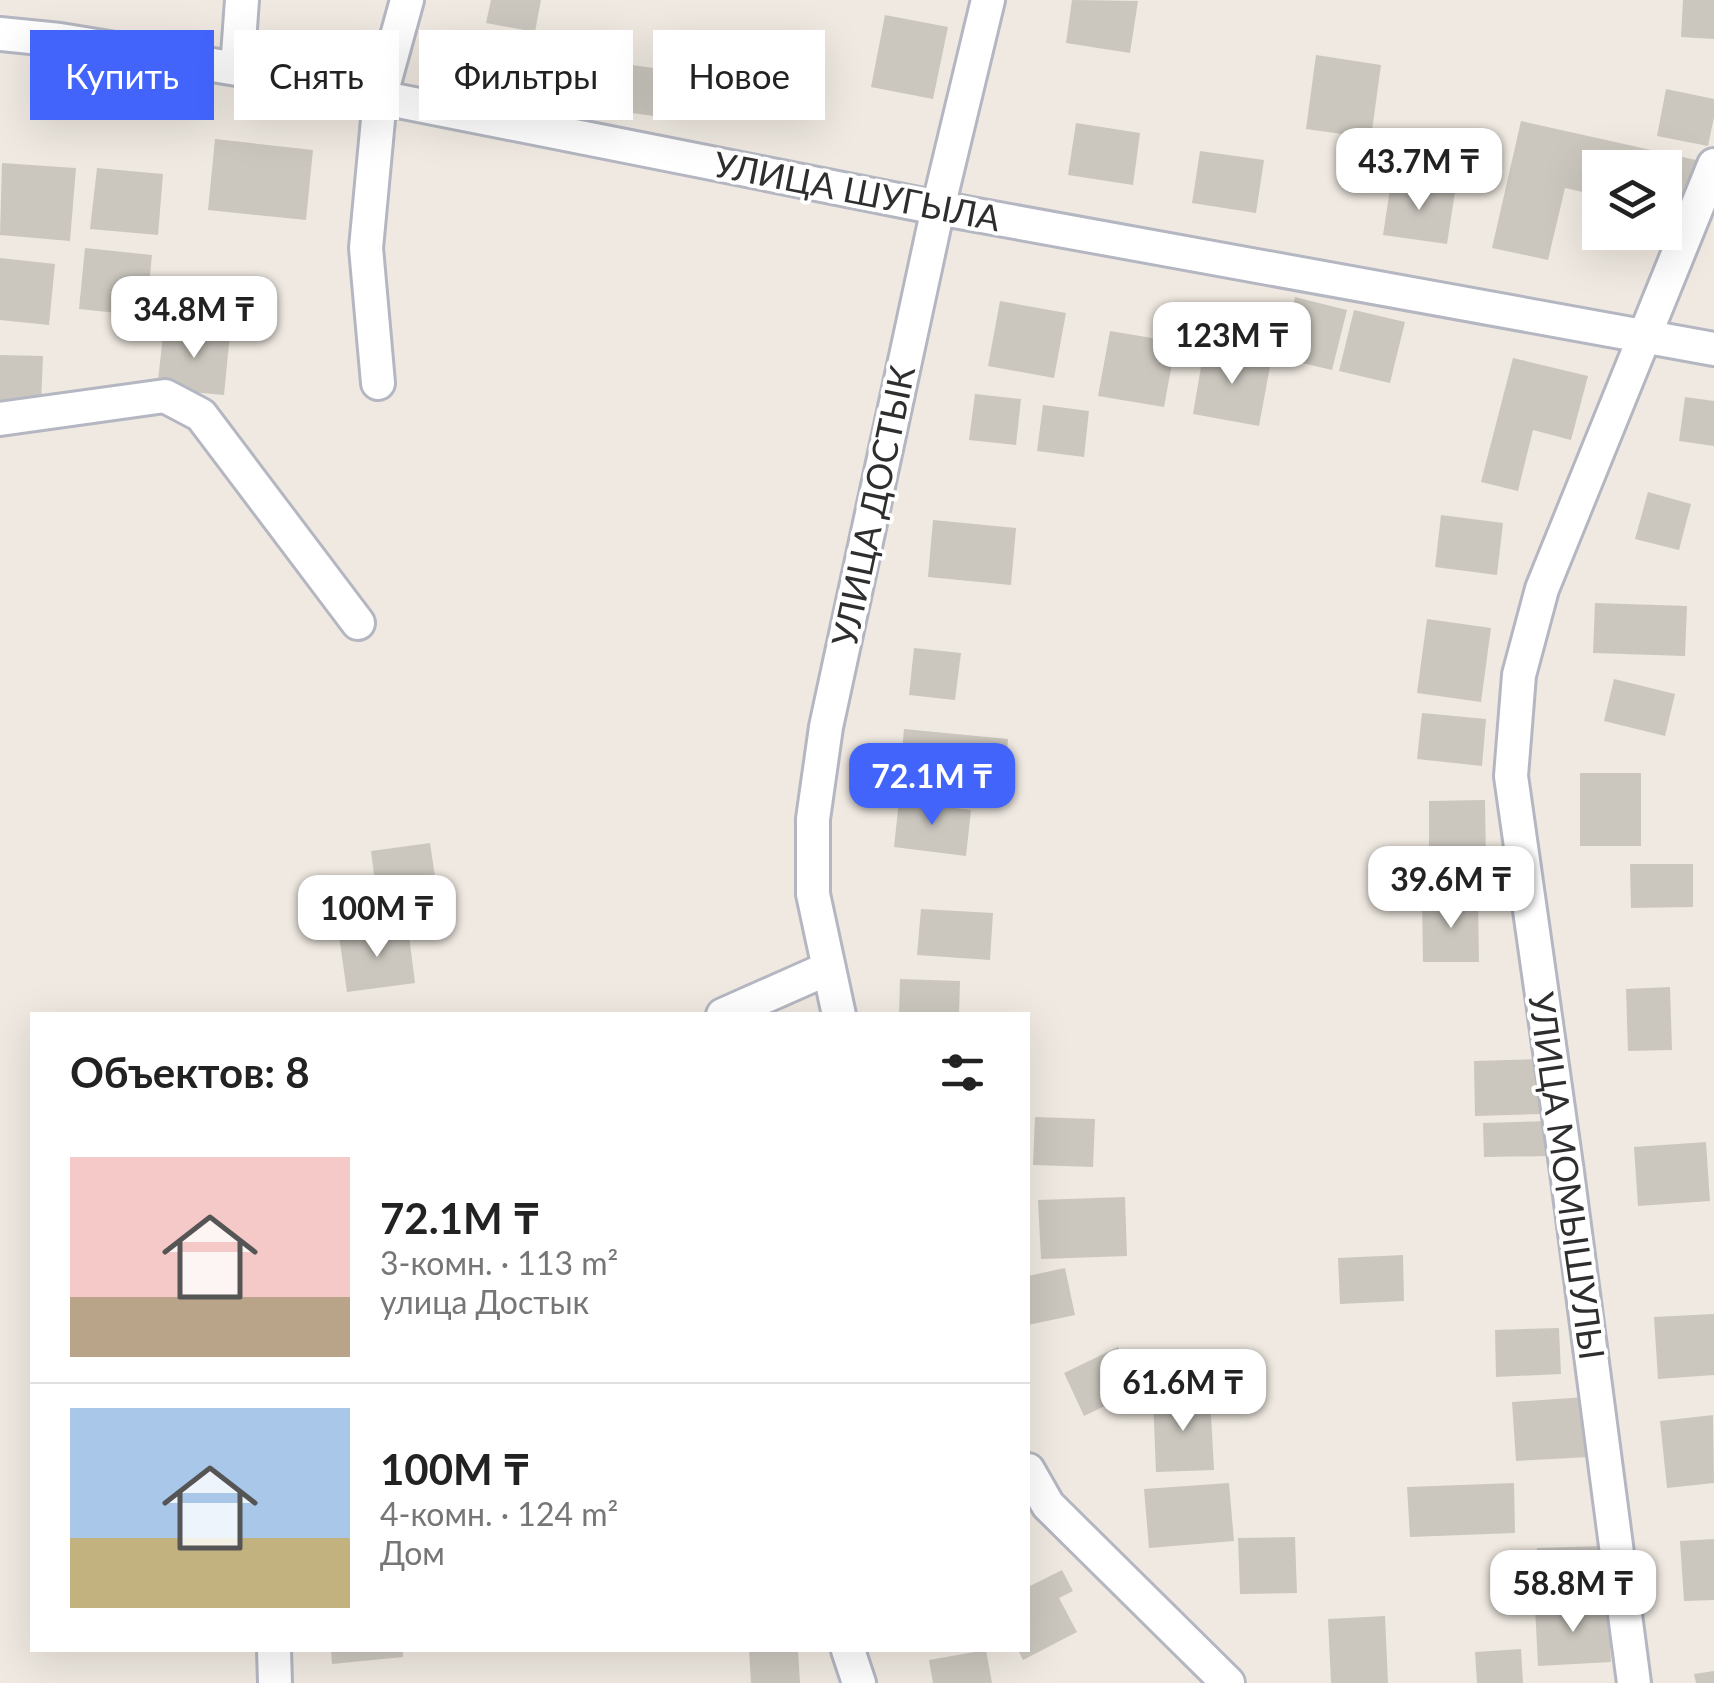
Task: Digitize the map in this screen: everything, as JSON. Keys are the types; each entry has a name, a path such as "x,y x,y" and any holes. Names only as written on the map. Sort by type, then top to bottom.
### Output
{"street":[{"path":"240,30 242,0"},
{"path":"399,30 407,0"},
{"name":"УЛИЦА ДОСТЫК","path":"839,1012 813,894 813,819 826,727 938,208 988,0"},
{"name":"УЛИЦА ШУГЫЛА","path":"0,34 234,68"},
{"name":"УЛИЦА ШУГЫЛА","path":"399,102 938,208 1714,349"},
{"path":"378,120 366,248 378,383"},
{"name":"УЛИЦА МОМЫШУЛЫ","path":"1634,1683 1511,776 1519,675 1542,590 1714,165"},
{"path":"0,419 164,396 201,415 358,623"},
{"path":"730,1012 829,968"},
{"path":"1030,1474 1048,1506 1228,1683"},
{"path":"274,1652 275,1683"},
{"path":"849,1652 859,1683"}],"building":[{"path":"491,0 541,0 535,30 486,23"},
{"path":"1072,0 1138,1 1130,53 1066,43"},
{"path":"1683,0 1714,0 1714,39 1681,37"},
{"path":"885,15 948,27 933,99 871,87"},
{"path":"1316,55 1381,65 1371,138 1306,129"},
{"path":"633,65 653,68 653,116 633,113"},
{"path":"1666,89 1714,99 1708,146 1657,136"},
{"path":"1521,121 1651,150 1582,150 1582,192 1565,188 1548,260 1492,248"},
{"path":"1076,123 1140,133 1133,185 1068,175"},
{"path":"215,139 313,150 306,220 208,210"},
{"path":"1200,151 1264,160 1256,213 1192,203"},
{"path":"1682,157 1696,160 1682,214"},
{"path":"2,163 76,168 70,241 0,235"},
{"path":"97,168 163,174 158,235 90,229"},
{"path":"1391,182 1455,192 1447,244 1383,235"},
{"path":"85,248 152,255 146,316 79,309"},
{"path":"0,258 55,264 49,325 0,320"},
{"path":"1295,297 1347,310 1332,370 1281,358"},
{"path":"1000,301 1066,313 1054,378 988,366"},
{"path":"1354,310 1405,322 1390,383 1339,371"},
{"path":"164,327 230,334 224,395 157,389"},
{"path":"1110,331 1176,342 1164,407 1098,396"},
{"path":"1204,349 1271,361 1259,426 1193,414"},
{"path":"0,355 43,356 41,405 0,403"},
{"path":"1513,358 1588,376 1571,440 1533,430 1518,491 1481,482"},
{"path":"975,394 1021,399 1016,445 969,440"},
{"path":"1685,397 1714,401 1714,446 1679,441"},
{"path":"1043,405 1089,411 1084,457 1037,451"},
{"path":"1648,492 1691,504 1679,550 1635,539"},
{"path":"1441,515 1503,523 1497,575 1435,567"},
{"path":"933,520 1016,528 1011,585 928,577"},
{"path":"1595,603 1687,606 1685,656 1593,653"},
{"path":"1427,619 1491,628 1481,702 1417,693"},
{"path":"914,648 961,653 955,700 909,695"},
{"path":"1614,679 1675,694 1665,736 1604,721"},
{"path":"1422,713 1486,719 1482,766 1417,759"},
{"path":"904,729 1008,739 1004,784 900,775"},
{"path":"1580,773 1641,773 1641,846 1580,846"},
{"path":"1485,800 1486,863 1429,864 1429,801"},
{"path":"899,801 971,810 966,856 894,847"},
{"path":"430,843 437,890 377,898 371,851"},
{"path":"1630,864 1693,864 1693,907 1631,908"},
{"path":"1478,899 1479,962 1423,962 1422,900"},
{"path":"921,909 993,913 990,960 917,955"},
{"path":"408,928 415,983 347,992 339,936"},
{"path":"900,979 960,981 959,1012 899,1012"},
{"path":"1670,987 1672,1050 1628,1051 1626,989"},
{"path":"1538,1059 1540,1114 1475,1116 1474,1061"},
{"path":"1035,1117 1095,1119 1093,1167 1033,1165"},
{"path":"1548,1121 1549,1156 1484,1157 1483,1123"},
{"path":"1706,1142 1710,1201 1638,1206 1634,1147"},
{"path":"1125,1197 1127,1256 1041,1259 1038,1200"},
{"path":"1403,1255 1404,1301 1340,1304 1338,1258"},
{"path":"1065,1268 1075,1315 1030,1325 1030,1276"},
{"path":"1714,1314 1714,1375 1658,1379 1654,1317"},
{"path":"1559,1328 1561,1374 1496,1377 1495,1330"},
{"path":"1118,1347 1138,1390 1084,1416 1064,1373"},
{"path":"1210,1396 1214,1470 1156,1472 1153,1399"},
{"path":"1586,1397 1589,1457 1516,1461 1512,1402"},
{"path":"1713,1415 1714,1483 1667,1488 1660,1421"},
{"path":"1229,1483 1234,1541 1149,1548 1144,1489"},
{"path":"1514,1483 1515,1533 1410,1537 1407,1487"},
{"path":"1295,1537 1297,1593 1240,1594 1238,1538"},
{"path":"1714,1539 1714,1600 1684,1601 1680,1541"},
{"path":"1602,1546 1603,1593 1539,1595 1537,1548"},
{"path":"1062,1570 1073,1591 1059,1598 1077,1632 1023,1660 1019,1652 1030,1652 1030,1586"},
{"path":"1608,1603 1611,1662 1538,1666 1535,1607"},
{"path":"1385,1616 1388,1683 1331,1683 1328,1619"},
{"path":"1521,1649 1523,1683 1477,1683 1475,1652"},
{"path":"331,1652 403,1652 403,1657 332,1664"},
{"path":"749,1652 798,1652 800,1683 751,1683"},
{"path":"986,1652 992,1683 933,1683 929,1660"},
{"path":"1714,1671 1714,1683 1696,1683 1694,1674"}]}
